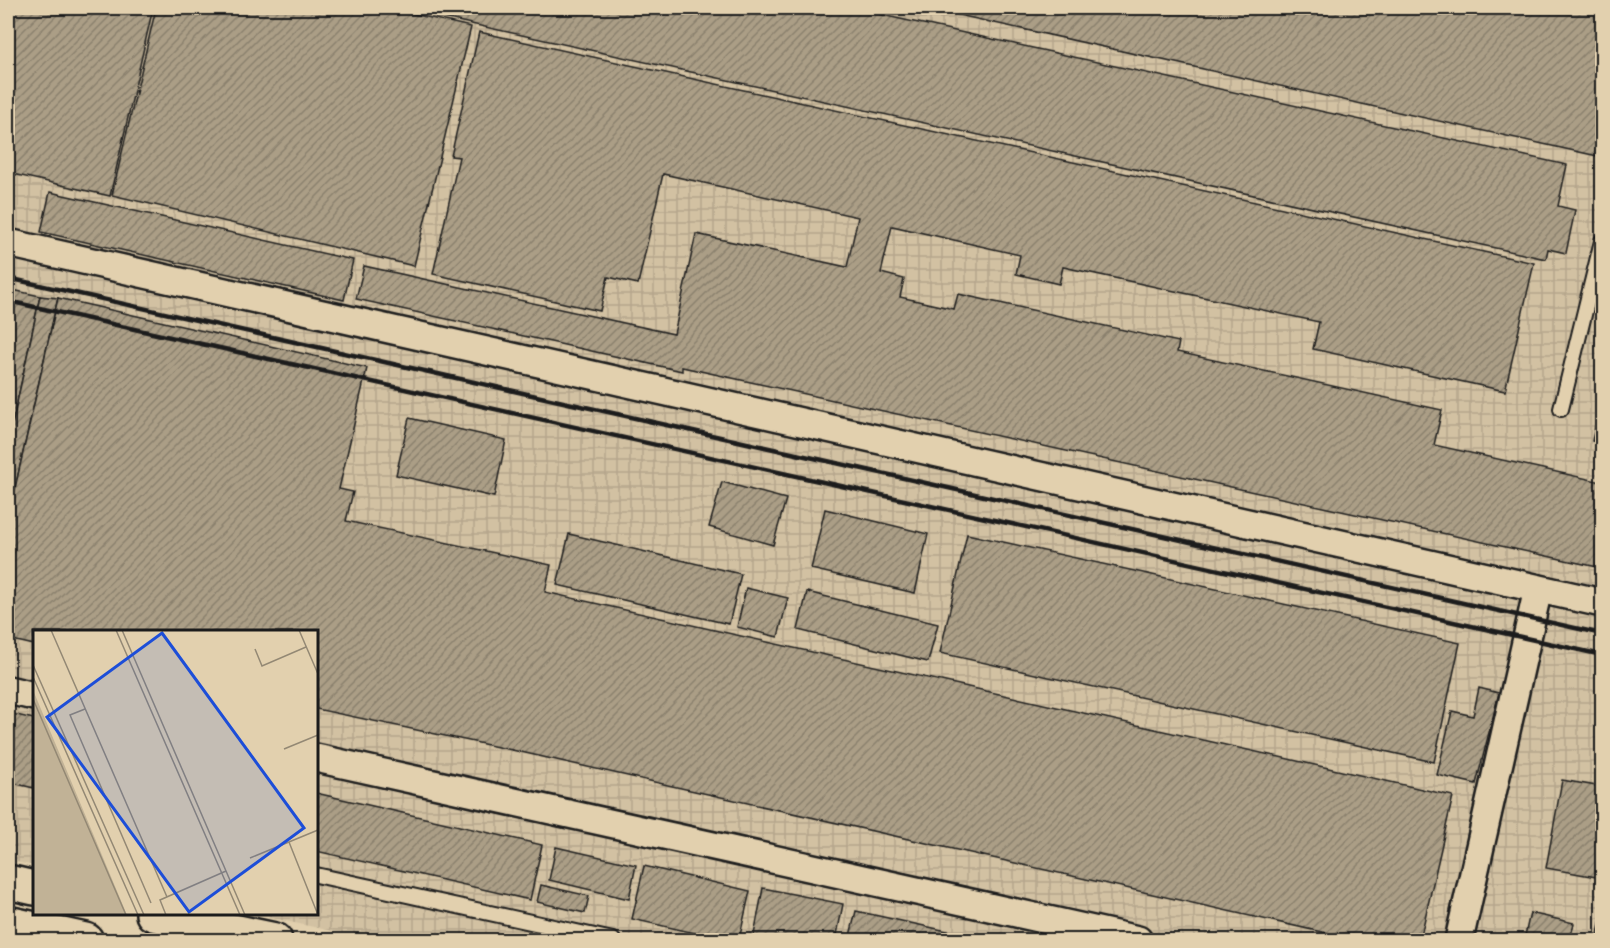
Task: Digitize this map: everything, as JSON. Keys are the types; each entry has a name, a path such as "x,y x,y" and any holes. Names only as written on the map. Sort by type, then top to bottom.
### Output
{"main road":[{"path":"8,882 33,888"},
{"path":"158,915 275,940"},
{"path":"8,923 86,940"}],"street":[{"path":"8,243 1602,603"},
{"path":"1459,940 1538,589"},
{"path":"8,690 33,696"},
{"path":"318,758 1137,940"}],"lane":[{"path":"1561,409 1602,241"},
{"path":"318,875 613,940"}],"shaded area":[{"path":"8,8 1602,8 1602,940 375,940 257,915 318,915 318,630 33,630 33,866 8,860"}],"building":[{"path":"8,8 153,8 110,196 8,173"},
{"path":"156,8 387,8 471,27 414,266 112,195"},
{"path":"398,8 850,8 1567,165 1558,206 1575,210 1566,253 1548,249 1546,259"},
{"path":"916,8 1602,8 1602,157 936,10"},
{"path":"479,32 1534,263 1505,391 1313,349 1319,322 1063,267 1059,284 1016,274 1020,255 892,226 881,273 904,279 900,297 954,309 958,294 1179,342 1177,352 1442,410 1434,445 1602,482 1602,568 682,367 682,371 356,299 364,266 674,334 696,234 847,267 858,217 663,174 638,284 608,277 600,311 433,274 459,157 451,156"},
{"path":"50,192 353,260 344,300 41,232"},
{"path":"8,289 40,296 8,444"},
{"path":"40,296 58,298 8,519 8,444"},
{"path":"58,298 367,368 339,489 353,492 346,521 551,565 545,592 1453,796 1420,940 1357,940 512,750 318,709 318,630 33,630 33,645 8,639 8,519"},
{"path":"1602,396 1602,444 1592,441"},
{"path":"409,418 506,440 494,497 396,475"},
{"path":"722,482 786,499 773,545 709,527"},
{"path":"825,509 928,534 915,593 811,569"},
{"path":"569,534 741,574 729,624 557,585"},
{"path":"967,534 1460,643 1434,762 940,653"},
{"path":"746,588 788,598 778,637 737,627"},
{"path":"807,592 938,624 928,662 798,630"},
{"path":"1479,688 1499,693 1476,784 1437,775 1452,711 1473,716"},
{"path":"8,713 33,719 33,788 8,782"},
{"path":"1562,780 1602,787 1602,878 1546,868"},
{"path":"318,793 542,845 530,900 318,851"},
{"path":"556,847 636,865 629,899 549,880"},
{"path":"644,866 750,891 739,940 726,940 632,919"},
{"path":"541,885 589,896 585,913 537,902"},
{"path":"763,888 843,904 836,940 753,940"},
{"path":"856,911 988,940 849,940"},
{"path":"1530,913 1574,923 1570,940 1524,940"},
{"path":"1602,914 1602,940 1597,940"}],"railway":[{"path":"8,278 1602,634"},
{"path":"8,301 1602,655"}]}
